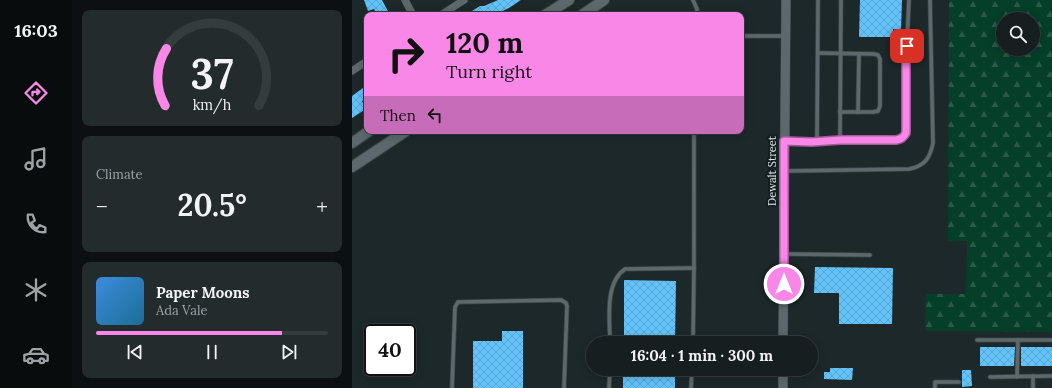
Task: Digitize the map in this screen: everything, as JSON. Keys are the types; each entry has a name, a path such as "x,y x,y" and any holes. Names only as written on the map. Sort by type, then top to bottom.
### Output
{"main road":[{"path":"550,12 569,0"},
{"path":"586,12 604,0"},
{"path":"352,143 365,134"},
{"path":"352,167 402,134"}],"street":[{"path":"405,0 411,12"},
{"path":"445,12 464,0"},
{"name":"Dewalt Street","path":"784,336 786,0"},
{"path":"352,71 364,63"},
{"path":"783,376 783,388"}],"lane":[{"path":"693,0 696,12"},
{"path":"816,142 818,0"},
{"path":"840,140 841,0"},
{"path":"784,141 816,142 840,140 896,140 900,139 906,133 906,62 909,0"},
{"path":"784,171 909,169 921,165 927,160 931,153 933,143 930,0"},
{"path":"744,36 786,36"},
{"path":"818,53 874,54 878,55 880,59 880,106 878,111 840,112"},
{"path":"858,112 859,54"},
{"path":"693,336 694,134"},
{"path":"784,254 870,255"},
{"path":"610,336 610,299 613,283 618,273 625,269 694,268"},
{"path":"452,388 455,307 458,302 554,300 562,300 567,306 564,388"},
{"path":"977,340 1052,340"},
{"path":"1017,377 1018,340"},
{"path":"610,376 610,388"},
{"path":"692,376 692,388"},
{"path":"1033,376 1033,388"},
{"path":"990,377 1052,376"},
{"path":"935,388 935,382 959,382"}],"green space":[{"path":"949,0 1052,0 1052,332 925,331 926,294 966,294 967,241 948,241"}],"building":[{"path":"364,0 382,0 388,12 376,12 374,9 368,11"},
{"path":"498,0 521,0 500,12 472,11 480,6 484,6"},
{"path":"860,0 902,0 901,30 893,29 893,37 859,37"},
{"path":"364,87 364,100 362,101 364,110 352,118 352,96"},
{"path":"815,267 893,268 892,324 839,324 839,293 814,293"},
{"path":"624,280 676,281 675,336 624,336"},
{"path":"502,331 523,331 523,388 473,388 473,341 502,341"},
{"path":"980,347 1015,347 1014,366 980,366"},
{"path":"1021,347 1052,347 1052,366 1021,366"},
{"path":"830,368 853,368 852,380 824,379 824,372 830,372"},
{"path":"962,370 971,370 972,386 962,387"},
{"path":"623,376 675,376 675,388 623,388"}],"route":[{"path":"784,284 784,141 812,142 840,140 896,140 904,137 906,133 907,46"}]}
